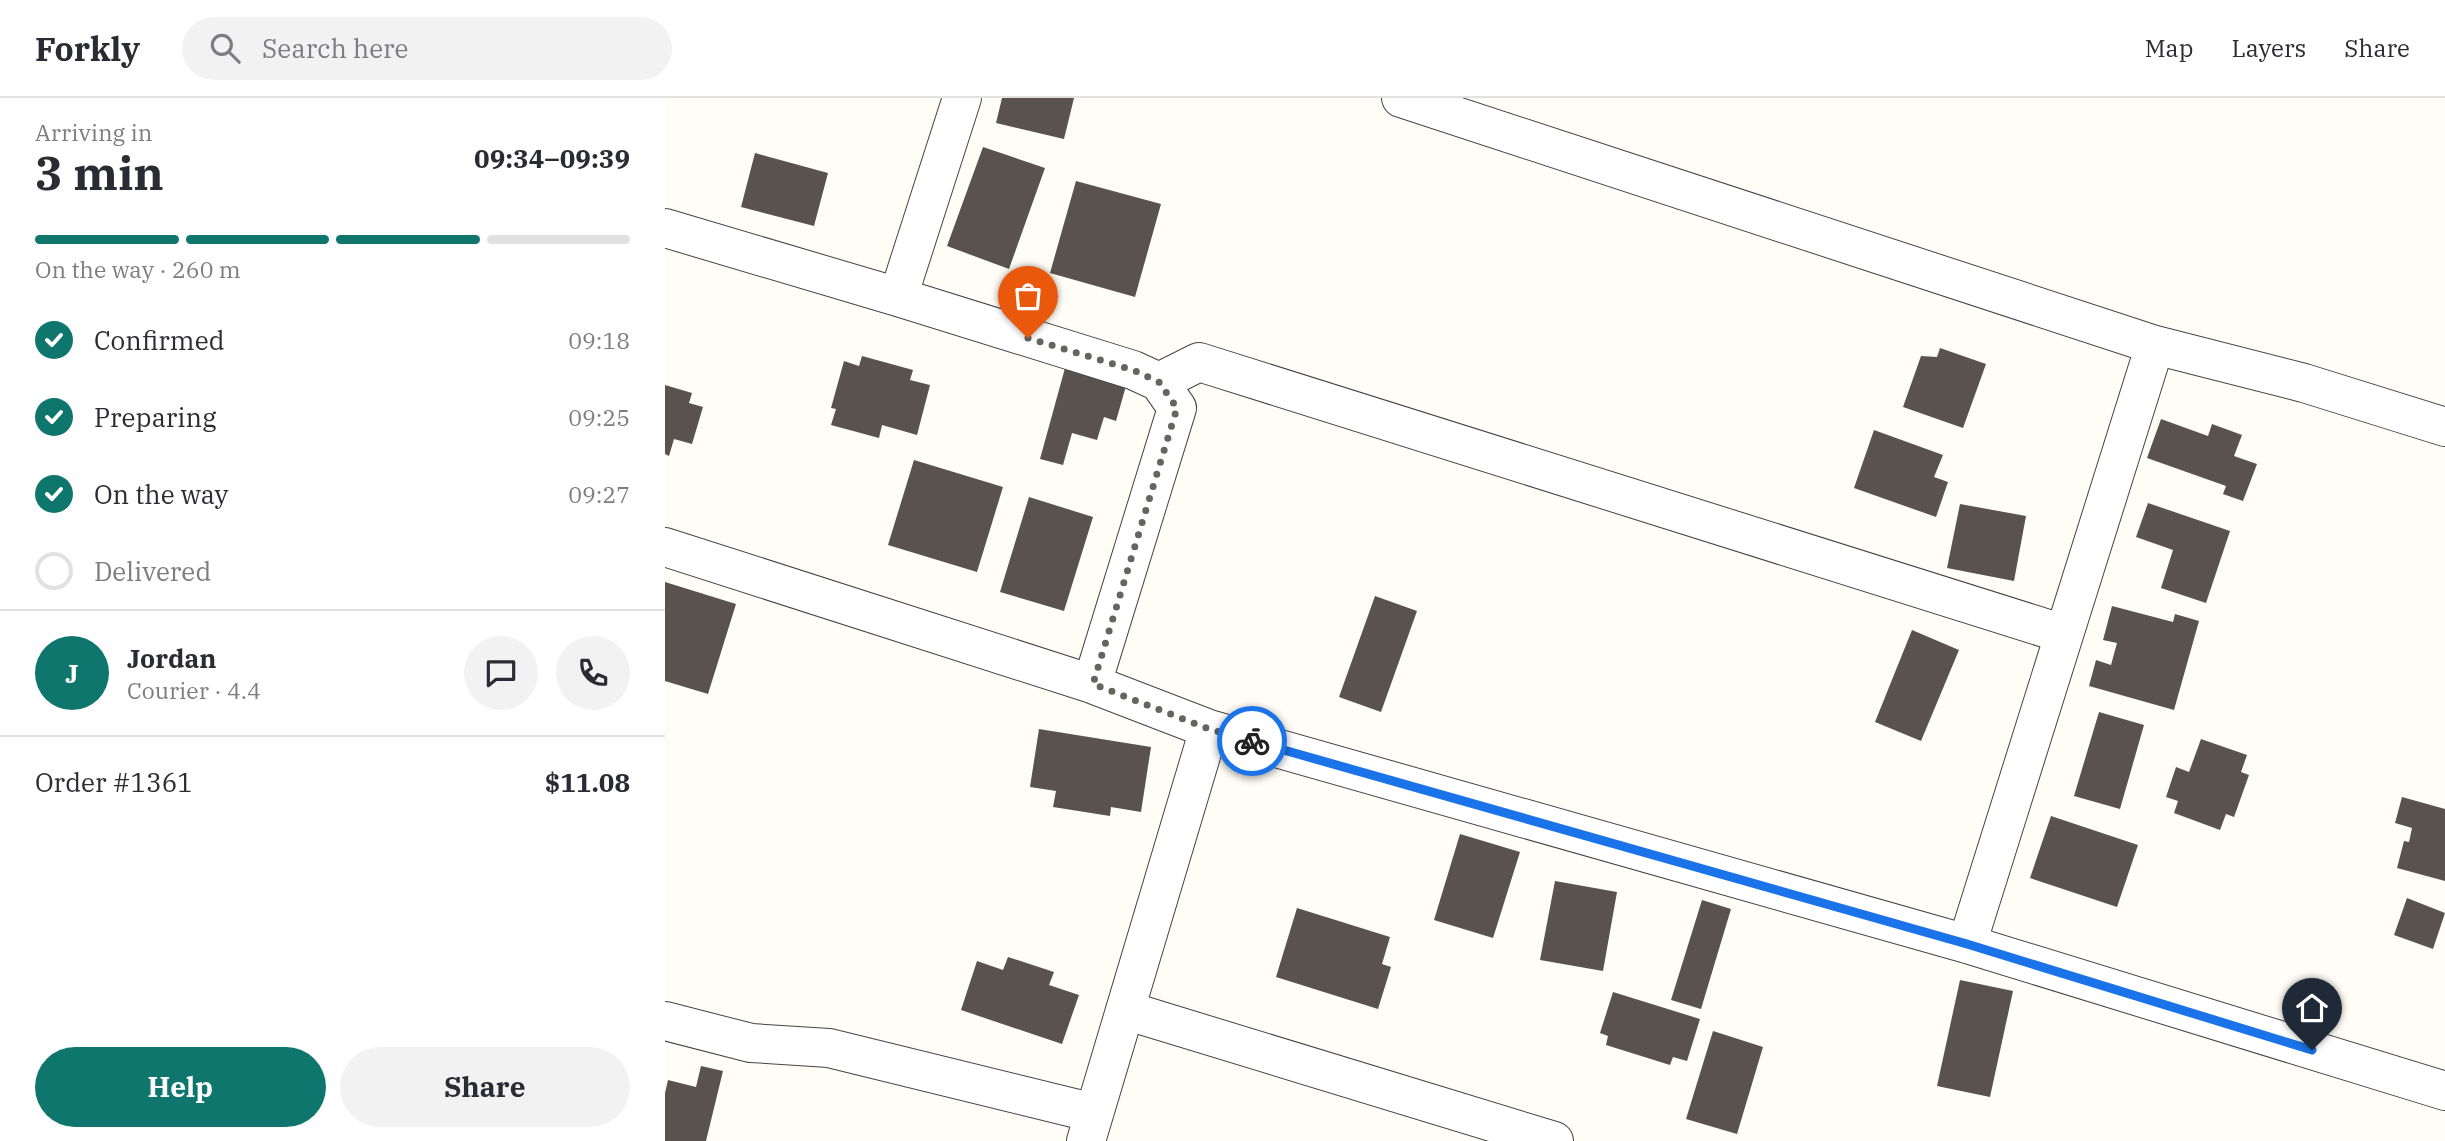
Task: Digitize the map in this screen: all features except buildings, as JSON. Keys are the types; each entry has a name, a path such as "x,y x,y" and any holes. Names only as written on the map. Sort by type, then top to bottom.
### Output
{"street":[{"path":"898,297 962,98"},
{"path":"1401,98 2155,345 2304,383 2445,427"},
{"path":"665,228 1133,370 1159,382 1177,408 1093,684"},
{"path":"1967,944 2155,345"},
{"path":"1159,382 1199,362 2064,634"},
{"path":"665,547 1093,684 1209,729 1967,944 2445,1091"},
{"path":"665,1021 751,1043 829,1048 1090,1127 1209,729"},
{"path":"1125,1010 1554,1141"}],"way so far":[{"path":"1028,338 1133,370 1159,382 1177,408 1093,684 1209,729 1252,741"}],"route":[{"path":"1252,741 1967,944 2312,1050"}]}
